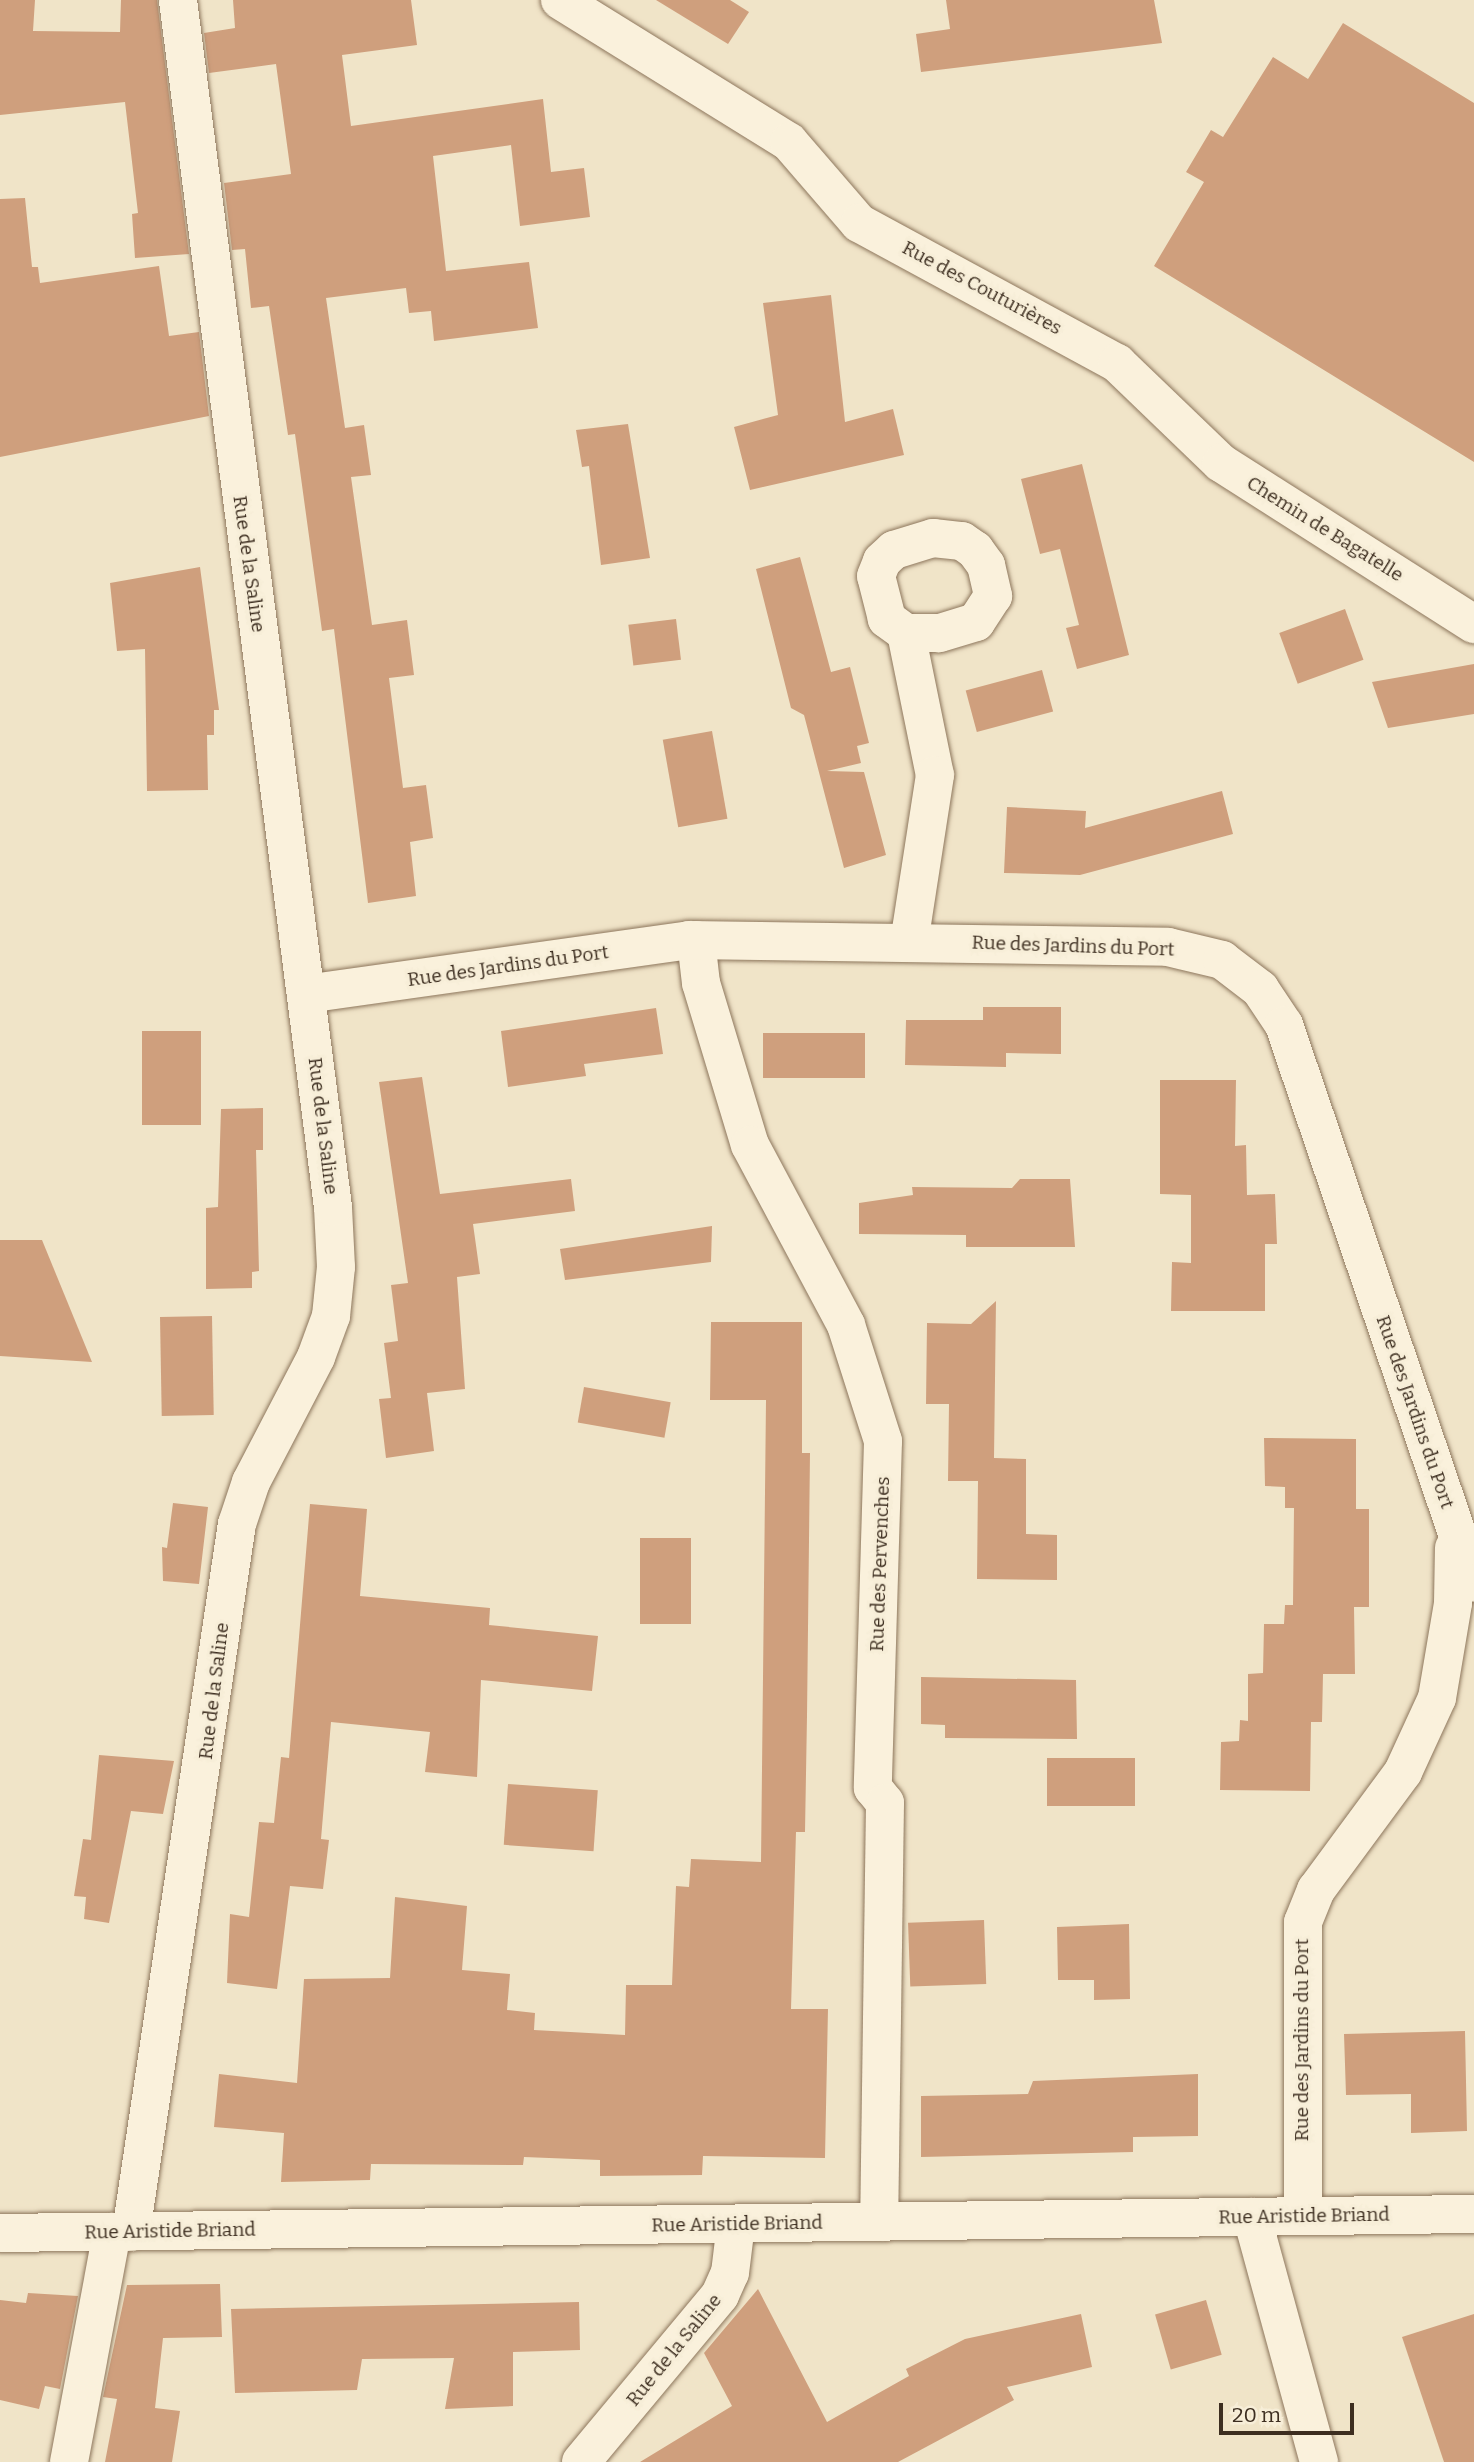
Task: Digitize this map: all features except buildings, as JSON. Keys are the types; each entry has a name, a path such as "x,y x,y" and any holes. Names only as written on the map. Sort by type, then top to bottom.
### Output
{"street":[{"name":"Rue de la Saline","path":"69,2462 122,2232 237,1524 250,1482 316,1357 331,1316 333,1207 178,0"},
{"name":"Rue des Couturières","path":"560,0 789,142 859,223 1117,363 1185,424"},
{"name":"Chemin de Bagatelle","path":"1185,424 1221,464 1474,624"},
{"path":"906,633 935,775 909,942"},
{"name":"Rue des Jardins du Port","path":"306,994 696,940 1168,947 1222,960 1260,989 1288,1036 1474,1583"},
{"name":"Rue des Pervenches","path":"696,940 701,983 751,1145 846,1325 883,1441 873,1788 885,1803 879,2222"},
{"name":"Rue des Jardins du Port","path":"1303,2216 1303,1922 1316,1890 1403,1772 1437,1698 1453,1603 1454,1527"},
{"name":"Rue Aristide Briand","path":"0,2233 1474,2214"},
{"path":"1252,2217 1319,2462"},
{"name":"Rue de la Saline","path":"581,2462 720,2295 730,2273 736,2224"}]}
